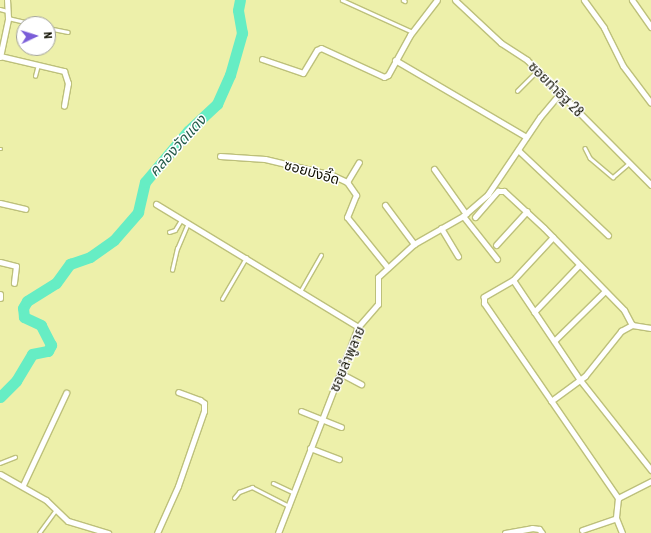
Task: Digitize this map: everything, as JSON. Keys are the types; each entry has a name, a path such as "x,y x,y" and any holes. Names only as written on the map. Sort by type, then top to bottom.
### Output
{"street":[{"path":"7,0 8,18 0,56 67,73 68,83 64,106"},
{"path":"262,59 303,73 317,50 321,48 384,77 388,75 395,60 413,32 437,0"},
{"name":"ซอยท่าอิฐ 28","path":"455,0 498,41 520,55 538,70 651,185"},
{"path":"584,0 604,28 623,66 651,103"},
{"path":"632,0 651,27"},
{"path":"395,60 526,137"},
{"name":"ซอยลำพูลาย","path":"278,533 358,327 378,304 378,277 414,244 465,215 488,194 526,137 560,92"},
{"path":"518,150 608,235"},
{"name":"ซอยบังอี๊ด","path":"220,156 266,159 332,175 347,182 356,195 347,217 388,268"},
{"path":"347,182 360,162"},
{"path":"434,169 497,259"},
{"path":"475,217 502,190 553,237 624,310 632,325"},
{"path":"0,203 25,210"},
{"path":"156,204 301,290 358,327"},
{"path":"385,205 414,244"},
{"path":"496,245 526,211"},
{"path":"441,228 458,256"},
{"path":"553,237 513,280 484,297 484,303 618,498 616,518 622,533"},
{"path":"0,262 16,266 14,283"},
{"path":"534,312 579,265"},
{"path":"513,280 580,380 651,470"},
{"path":"554,341 605,291"},
{"path":"551,402 580,380 621,331 632,325 651,328"},
{"path":"340,373 361,384"},
{"path":"157,533 178,486 204,411 204,403 200,400 178,392"},
{"path":"23,485 66,393"},
{"path":"301,411 341,427"},
{"path":"310,448 339,459"},
{"path":"0,474 23,485 75,524 108,533"},
{"path":"618,498 651,481"},
{"path":"582,530 616,518"},
{"path":"505,533 532,528 539,529 542,533"}],"lane":[{"path":"342,0 413,32"},
{"path":"0,9 8,11"},
{"path":"8,18 16,20"},
{"path":"56,30 68,32"},
{"path":"35,76 38,65"},
{"path":"517,91 538,70"},
{"path":"585,148 590,158 613,177 629,162"},
{"path":"169,232 175,230 182,219"},
{"path":"172,270 177,249 188,223"},
{"path":"301,290 321,255"},
{"path":"222,299 246,258"},
{"path":"0,463 15,457"},
{"path":"273,483 294,493"},
{"path":"234,498 243,489 252,487 289,506"},
{"path":"39,533 56,509"}],"waterway":[{"name":"คลองวัดแดง","path":"0,397 16,381 32,354 48,351 51,345 41,325 24,317 23,308 27,301 56,283 70,264 90,257 114,240 138,212 145,182 188,131 217,104 230,75 242,33 238,10 240,0"}]}
